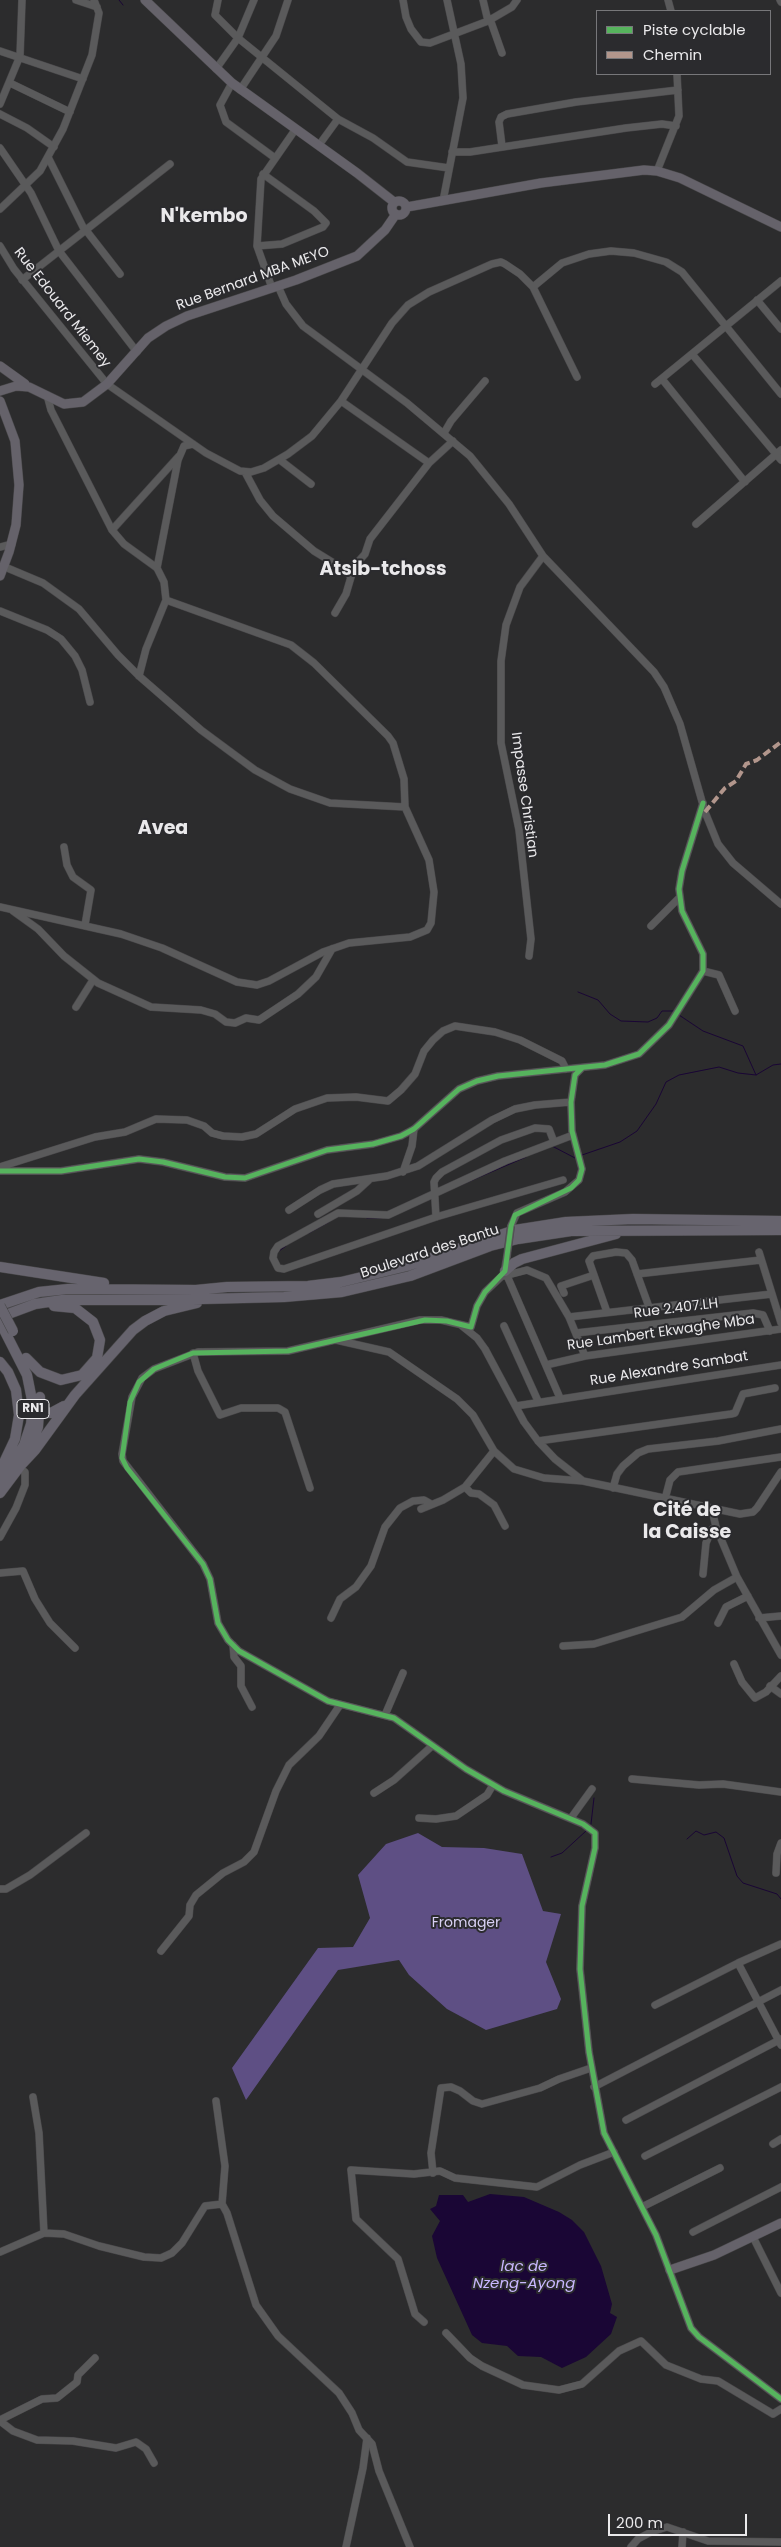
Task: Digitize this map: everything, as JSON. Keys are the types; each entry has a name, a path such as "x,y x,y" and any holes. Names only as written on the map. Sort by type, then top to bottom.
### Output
{"highway":[{"name":"Boulevard des Bantu","path":"0,1305 39,1292 56,1290 187,1290 308,1286 365,1278 407,1266 489,1237 550,1224 633,1220 781,1221"},
{"name":"Boulevard des Bantu","path":"0,1317 35,1304 62,1300 284,1297 342,1292 396,1280 477,1250 518,1239 581,1230 781,1230"},
{"path":"507,1256 510,1260 518,1261 601,1236 650,1230"},
{"path":"716,1231 725,1236 781,1237"},
{"path":"505,1274 518,1261"},
{"path":"0,1267 108,1284 187,1290"},
{"path":"0,1272 13,1270"},
{"path":"20,1466 35,1450 75,1395 137,1326 164,1312 199,1303 210,1298"},
{"name":"RN1","path":"0,1305 27,1375 33,1404 29,1433 15,1462 0,1482"},
{"path":"11,1312 52,1306 69,1307 87,1316 98,1332 101,1345 97,1358 88,1370 76,1378 61,1380 48,1377 26,1358"},
{"name":"RN1","path":"0,1322 10,1333 26,1358 37,1384 40,1408 35,1438 20,1466 0,1493"},
{"path":"0,1362 4,1365 14,1385 19,1415 15,1439 0,1471"},
{"path":"27,1375 36,1403 45,1412 54,1413 75,1395"}],"main road":[{"path":"145,0 240,90 394,202 403,201 407,207"},
{"path":"407,207 575,178 631,171 657,171 680,178 781,227"},
{"path":"394,202 392,208 396,214 404,214 407,207"},
{"name":"Rue Bernard MBA MEYO","path":"29,387 47,394 64,404 87,400 107,384 148,338 178,319 275,287 357,256 389,226 396,214"},
{"path":"4,369 29,387"},
{"path":"0,576 12,544 19,508 18,458 5,396 11,378 4,369"},
{"path":"6,389 29,387"},
{"path":"0,401 10,425"},
{"path":"0,408 10,425"},
{"path":"670,2270 714,2255 781,2223"}],"street":[{"path":"0,104 20,56 22,0"},
{"path":"0,209 27,186 40,171 54,147 70,112 92,55 98,26 96,4 76,0"},
{"path":"218,0 215,15 238,38 262,60 297,84 338,118 407,162 448,168"},
{"path":"216,69 238,38 254,0"},
{"path":"240,90 262,60 276,36 288,0"},
{"path":"403,0 408,23 421,42 430,43 456,35 489,20 512,7 517,0"},
{"path":"443,201 463,98 462,74 456,35 447,0"},
{"path":"483,0 502,53"},
{"path":"0,50 83,79"},
{"path":"657,171 679,116 677,75"},
{"path":"10,83 70,112"},
{"path":"232,83 220,105 226,122 275,158"},
{"path":"502,146 499,122 501,117 507,114 576,102 678,90"},
{"path":"0,114 26,128 54,147"},
{"path":"319,146 338,118"},
{"path":"452,152 470,152 616,129 662,124 676,126"},
{"path":"295,130 263,174 257,217 257,246 275,287 303,326 453,440 470,456 491,480 543,556 660,679 686,741 710,825 725,855 781,904"},
{"path":"0,148 27,186 59,251 137,352"},
{"path":"48,157 85,229 120,274"},
{"path":"22,280 170,164"},
{"path":"257,246 282,244 323,227 326,223 314,211 263,174"},
{"name":"Rue Edouard Miemey","path":"0,246 22,280 107,384 219,461 245,472"},
{"path":"533,287 562,264 580,256 611,251 645,255 666,262 682,272 781,394"},
{"path":"335,613 351,583 351,578 340,566 314,551 273,516 260,500 245,472 257,470 280,460 312,436 363,371 397,315 408,305 435,288 484,267 501,262 520,274 533,287 577,377"},
{"path":"655,384 781,281"},
{"path":"757,300 781,329"},
{"path":"692,354 779,455 696,524"},
{"path":"662,379 745,482"},
{"path":"444,433 451,421 485,381"},
{"path":"47,394 54,418 112,530 124,544 157,568 164,582 166,600 146,650 139,676"},
{"path":"341,401 429,463"},
{"path":"157,568 180,452 178,433"},
{"path":"348,574 366,554 370,539 429,463 453,440"},
{"path":"112,530 187,444 193,444"},
{"path":"280,460 311,484"},
{"path":"0,547 12,544"},
{"name":"Impasse Christian","path":"529,956 531,938 520,830 501,743 501,661 506,625 520,587 543,556"},
{"path":"5,566 42,583 72,603 139,676 201,730 254,770 290,789 330,803 406,807"},
{"path":"0,907 136,938 237,982 248,984 264,984 308,958 349,943 410,937 427,930 431,923 434,892 429,860 406,807 404,779 393,743 382,729 314,663 280,640 223,622 166,600"},
{"path":"0,611 47,630 61,639 75,656 82,670 90,702"},
{"path":"0,1171 66,1171 144,1159 240,1178 327,1150 384,1142 414,1129 454,1093 472,1082 498,1076 612,1064 639,1054 661,1034 677,1014 703,971 701,948 684,918 680,897 682,871 703,804"},
{"path":"697,824 704,820 710,825"},
{"path":"64,847 67,865 73,877 91,890 85,925"},
{"path":"651,926 680,897"},
{"path":"9,908 38,929 64,956 77,964 94,980 151,1006 201,1010 215,1014 226,1022 235,1023 246,1018 259,1020 307,987 320,971 332,949"},
{"path":"703,971 719,975 735,1012"},
{"path":"76,1007 94,980"},
{"path":"0,1167 95,1136 126,1132 156,1118 187,1120 204,1126 212,1133 239,1137 256,1134 295,1109 327,1098 350,1097 388,1101 415,1074 424,1051 433,1040 455,1026 495,1032 520,1040 562,1062 572,1087"},
{"path":"516,1406 560,1398 505,1274 511,1226 517,1213 565,1192 579,1180 582,1169 573,1135 571,1102 575,1075 582,1068"},
{"path":"289,1210 327,1187 352,1181 369,1180 403,1172 418,1166 492,1120 515,1109 571,1102"},
{"path":"436,1217 434,1182 438,1175 467,1157 516,1134 543,1127 549,1129 554,1142"},
{"path":"403,1172 412,1146 414,1129"},
{"path":"563,1180 436,1217 284,1269 278,1268 274,1258 274,1252 278,1246 338,1213 388,1215 505,1161 573,1135"},
{"path":"318,1214 357,1191 369,1180"},
{"path":"607,1312 589,1261 590,1258 616,1252 626,1253 632,1260 649,1307"},
{"path":"759,1252 781,1323"},
{"path":"637,1274 761,1260"},
{"path":"585,1356 569,1317 550,1284 541,1274 527,1270 505,1274 485,1292 477,1306 471,1327 447,1321 425,1320 276,1352 222,1351 193,1353 154,1369 139,1382 130,1402 122,1458 127,1468 203,1564 210,1579 218,1623 233,1645 248,1657 282,1674 312,1694 340,1705 385,1715 404,1724 432,1746 493,1784 571,1818 591,1829 596,1838 582,1906 580,1945 581,1985 591,2068 604,2133 642,2207 670,2270 682,2309 693,2332 781,2399"},
{"path":"564,1293 561,1286 594,1275"},
{"path":"569,1317 772,1294"},
{"name":"Rue 2.407.LH","path":"576,1333 753,1313 763,1316 770,1330"},
{"path":"474,1319 477,1338 538,1441 583,1481"},
{"path":"462,1326 477,1338"},
{"path":"504,1326 538,1401"},
{"name":"Rue Lambert Ekwaghe Mba","path":"546,1365 585,1356 781,1329"},
{"path":"334,1340 379,1348 406,1363 464,1405 473,1415 494,1451 508,1465 526,1474 571,1482 583,1481 712,1510 740,1514 753,1512 781,1472"},
{"path":"193,1353 198,1372 220,1415 241,1408 278,1408 285,1412 310,1488"},
{"name":"Rue Alexandre Sambat","path":"560,1398 781,1365"},
{"path":"538,1441 731,1414 737,1409 743,1394 775,1388"},
{"path":"613,1488 617,1474 623,1466 638,1453 648,1449 718,1441 781,1429"},
{"path":"421,1509 443,1500 465,1487 494,1451"},
{"path":"665,1499 670,1480 678,1472 781,1457"},
{"path":"0,1537 16,1508 25,1485 25,1472 20,1466"},
{"path":"465,1487 471,1493 479,1494 494,1505 506,1526"},
{"path":"331,1618 340,1599 356,1587 371,1566 385,1527 400,1508 413,1500 424,1500 432,1504"},
{"path":"712,1510 716,1527 737,1577 781,1655"},
{"path":"703,1574 706,1543 712,1529 716,1527"},
{"path":"0,1573 22,1572 50,1623 75,1648"},
{"path":"564,1646 594,1644 682,1618 714,1590 737,1577"},
{"path":"718,1623 726,1607 748,1596"},
{"path":"759,1618 781,1616"},
{"path":"233,1645 234,1657 241,1666 241,1686 252,1707"},
{"path":"734,1664 753,1697 762,1695 781,1676"},
{"path":"385,1715 403,1673"},
{"path":"770,1686 781,1694"},
{"path":"161,1951 189,1916 190,1905 196,1895 223,1873 244,1862 254,1852 276,1791 289,1765 319,1736 340,1705"},
{"path":"374,1793 394,1780 432,1746"},
{"path":"632,1779 699,1785 723,1784 781,1792"},
{"path":"419,1818 436,1820 456,1816 487,1795 493,1784"},
{"path":"571,1818 592,1789"},
{"path":"0,1889 6,1889 30,1875 86,1833"},
{"path":"776,1873 777,1854 781,1843"},
{"path":"655,2005 738,1962 781,1944"},
{"path":"626,2120 780,2041 738,1962"},
{"path":"594,2087 781,1990"},
{"path":"433,2173 431,2153 441,2088 451,2088 460,2091 482,2104 540,2088 559,2078 591,2068"},
{"path":"645,2156 781,2087"},
{"path":"33,2097 39,2134 44,2233"},
{"path":"216,2101 225,2166 222,2204 227,2213 244,2272 262,2315 278,2336 339,2393 352,2413 359,2430 375,2452 378,2471 410,2547"},
{"path":"773,2144 781,2139"},
{"path":"424,2322 415,2314 398,2259 356,2219 350,2170 383,2173 433,2173 440,2171 455,2178 537,2187 580,2164 614,2152"},
{"path":"642,2207 720,2168"},
{"path":"693,2232 781,2187"},
{"path":"0,2252 44,2233 64,2234 99,2246 144,2257 161,2258 172,2253 182,2242 205,2206 222,2204"},
{"path":"753,2237 781,2293"},
{"path":"446,2333 470,2358 482,2366 524,2385 559,2390 582,2384 619,2351 641,2341 666,2366 701,2379 718,2381 773,2414 781,2410"},
{"path":"95,2358 78,2375 77,2382 57,2398 42,2399 0,2420 13,2431 36,2440 73,2441 116,2448 136,2442 146,2449 154,2462"},
{"path":"346,2547 363,2468 366,2438"},
{"path":"631,2547 638,2539 662,2528 683,2532 708,2541 781,2542"},
{"path":"682,2547 683,2532"}],"green space":[{"name":"Fromager","path":"418,1833 442,1847 484,1848 522,1854 543,1911 561,1914 546,1962 561,1999 557,2009 486,2030 447,2009 409,1975 399,1960 338,1970 246,2100 232,2068 318,1948 353,1947 370,1918 358,1875 386,1844"}],"water":[{"name":"lac de Nzeng-Ayong","path":"490,2194 524,2197 559,2212 572,2220 584,2232 601,2266 612,2304 610,2313 617,2317 611,2334 586,2357 562,2368 541,2357 518,2356 507,2346 482,2343 472,2335 437,2258 432,2236 440,2221 430,2209 436,2206 439,2195 463,2195 468,2202"}],"waterway":[{"path":"119,0 123,5"},
{"path":"578,992 598,1000 610,1014 621,1021 648,1022 657,1018 662,1011 674,1011"},
{"path":"679,1015 703,1031 743,1046 756,1075 773,1065 781,1064"},
{"path":"582,1155 620,1142 637,1131 656,1104 666,1082 679,1075 719,1067 738,1073 756,1075"},
{"path":"552,1146 575,1158"},
{"path":"461,1185 526,1157"},
{"path":"367,1218 382,1218"},
{"path":"309,1233 329,1222"},
{"path":"279,1251 286,1246"},
{"path":"591,1824 594,1798"},
{"path":"551,1857 562,1853 586,1831"},
{"path":"687,1839 696,1831 704,1835 716,1832 724,1838 737,1876 743,1883 777,1894 781,1899"}],"marked path":[{"path":"705,812 725,788 736,781 746,764 757,760 781,742"}],"cycle path":[{"path":"0,1171 61,1171 139,1159 163,1162 225,1177 245,1178 327,1150 373,1144 401,1136 414,1129 459,1089 477,1081 498,1076 605,1065 639,1054 669,1025 703,971 703,954 682,911 679,889 682,871 703,803"},
{"path":"582,1068 575,1075 571,1102 572,1131 582,1169 579,1180 571,1188 515,1215 511,1226 505,1271 485,1292 477,1306 471,1327 447,1321 425,1320 288,1351 193,1353 154,1369 139,1382 130,1402 122,1458 127,1468 203,1564 210,1579 218,1623 228,1640 239,1651 328,1701 394,1718 466,1769 504,1791 583,1824 595,1833 595,1848 582,1906 580,1969 589,2052 604,2133 656,2235 691,2328 699,2337 781,2399"}],"district":[{"name":"N'kembo","path":"204,217"},
{"name":"Atsib-tchoss","path":"383,570"},
{"name":"Avea","path":"163,829"},
{"name":"Cité de la Caisse","path":"687,1522"}]}
